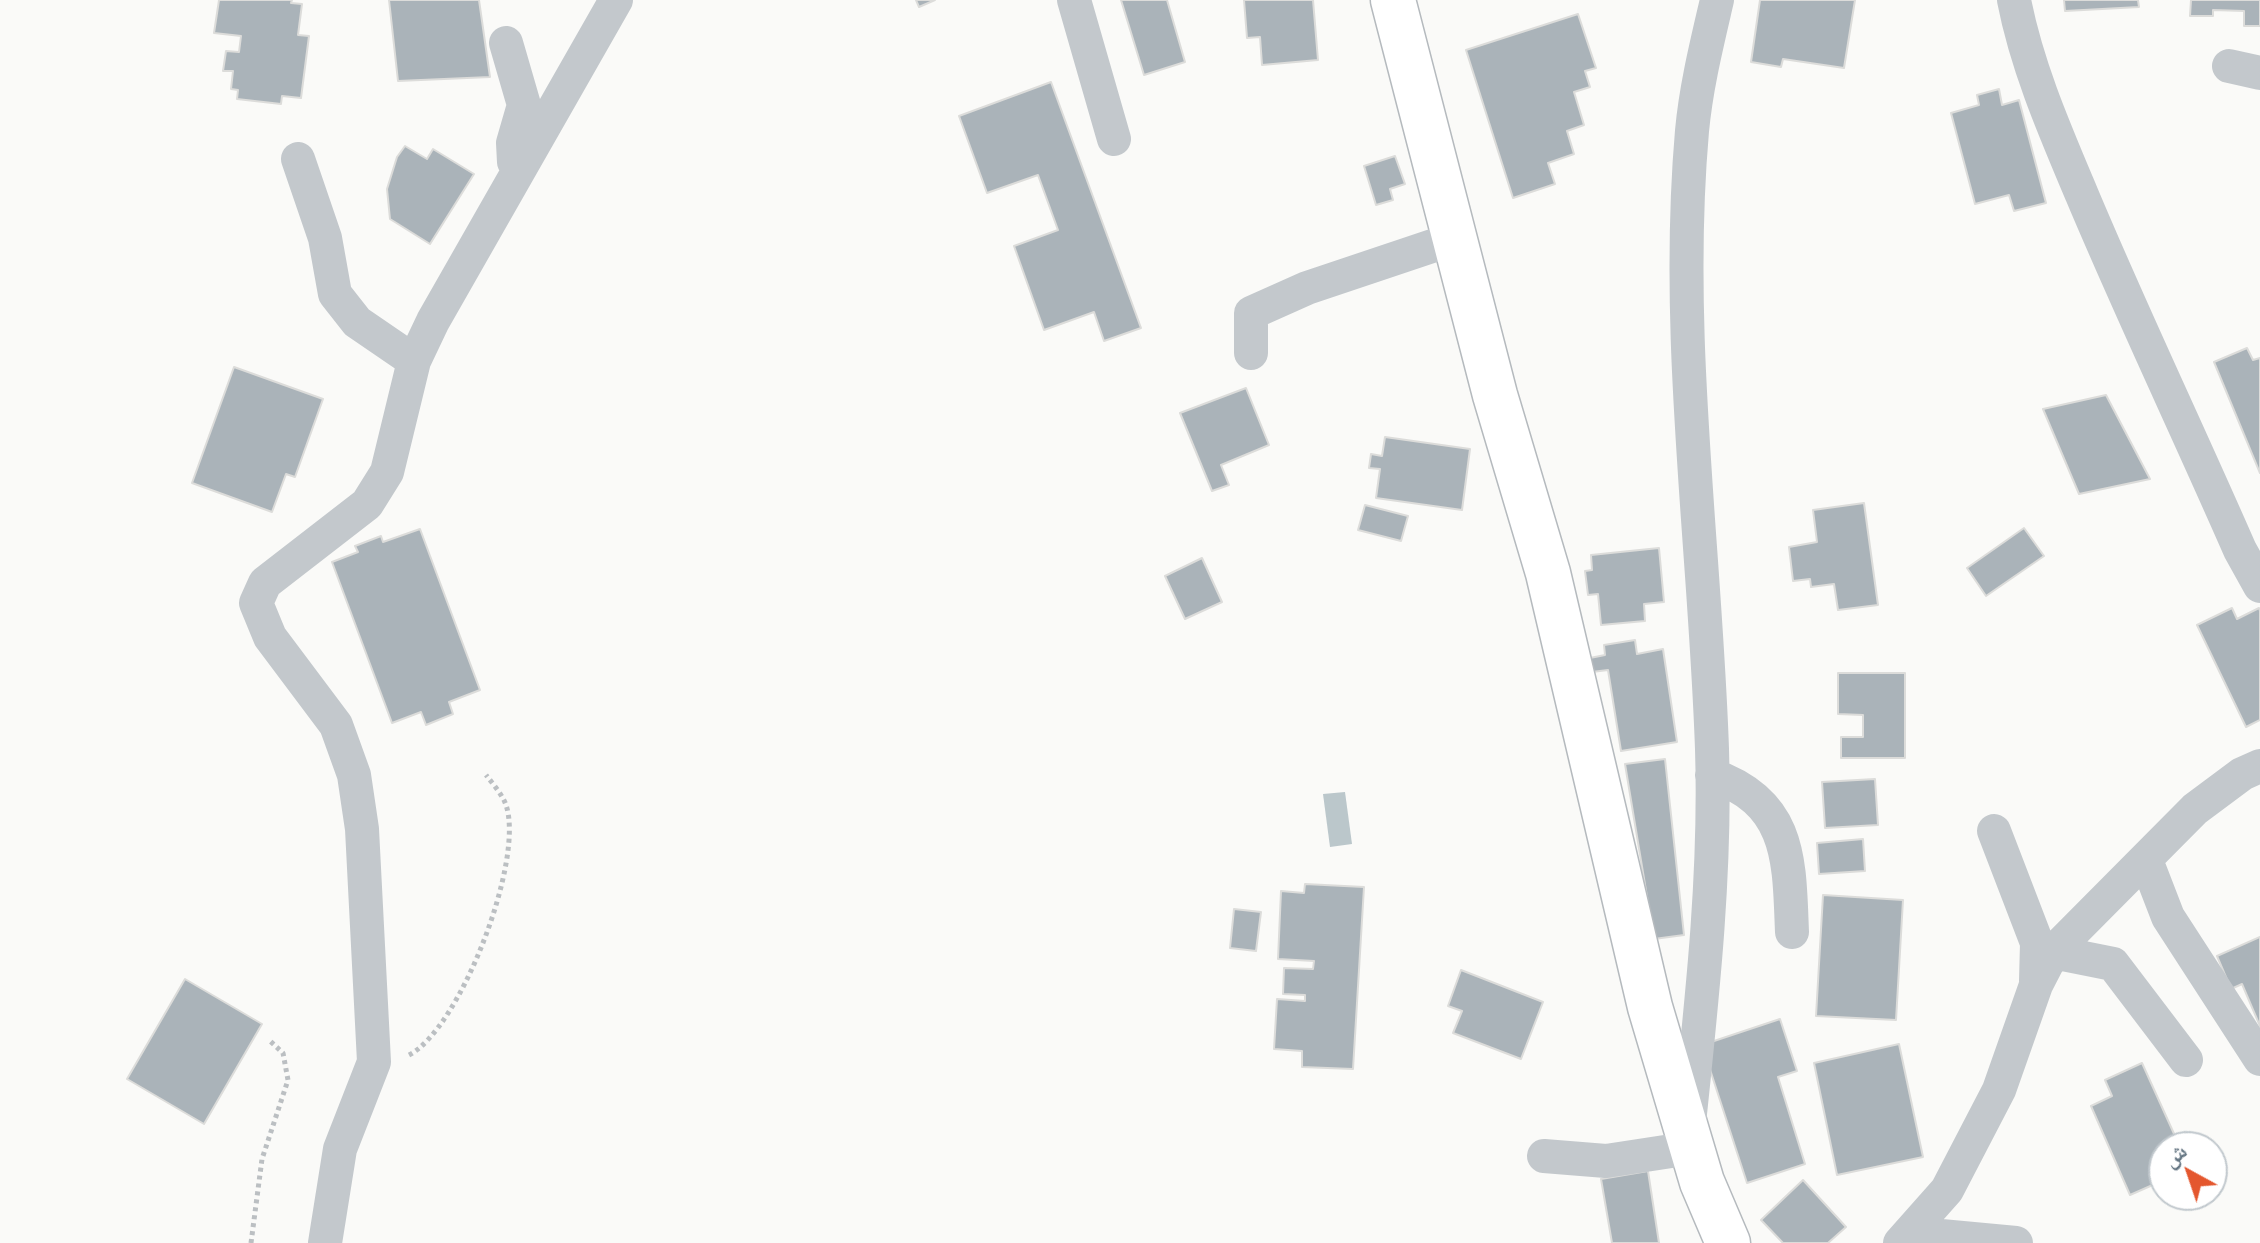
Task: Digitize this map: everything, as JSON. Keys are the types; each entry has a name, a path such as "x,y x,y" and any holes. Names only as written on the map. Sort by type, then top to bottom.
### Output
{"main road":[{"path":"1393,0 1495,395 1548,573 1646,992 1689,1142 1728,1243"}],"street":[{"path":"325,1243 340,1149 374,1062 362,829 354,775 336,725 270,637 256,603 265,583 367,504 387,472 414,361 515,175 616,0"},
{"path":"1074,0 1114,139"},
{"path":"1544,1156 1606,1161 1689,1142 1708,924 1712,775 1689,332 1689,184 1692,127 1717,0"},
{"path":"2014,0 2020,34 2053,125 2098,233 2240,550 2260,586"},
{"path":"506,43 524,105 513,143 515,175"},
{"path":"298,159 325,238 335,294 357,322 414,361"},
{"path":"1251,353 1251,313 1307,288 1456,238"},
{"path":"1905,1238 1947,1190 1999,1090 2036,985 2053,952 2195,809 2242,774 2260,766"},
{"path":"1712,775 1733,783 1783,836 1789,856 1792,932"},
{"path":"1994,831 2037,943 2036,985"},
{"path":"2146,860 2168,917 2260,1059"},
{"path":"2053,952 2113,964 2125,975 2186,1060"},
{"path":"1905,1238 2016,1243"}],"path":[{"path":"374,1062 402,1059 420,1050 453,1005 502,892 507,806 486,775"},
{"path":"251,1243 262,1159 288,1080 283,1053 270,1041"}],"shaded area":[{"path":"1345,792 1352,844 1330,847 1323,794"}],"building":[{"path":"219,0 292,0 291,3 302,4 298,35 309,36 301,98 282,96 281,104 237,99 238,90 231,89 233,71 223,71 226,51 239,52 241,36 214,33"},
{"path":"389,0 479,0 490,77 398,81"},
{"path":"916,0 935,0 919,7"},
{"path":"1121,0 1167,0 1185,62 1144,75"},
{"path":"1244,0 1313,0 1318,60 1262,65 1260,37 1247,38"},
{"path":"1760,0 1855,0 1844,68 1783,59 1781,67 1751,62"},
{"path":"2064,0 2138,0 2139,7 2065,11"},
{"path":"2191,0 2260,0 2260,26 2244,26 2244,11 2213,10 2213,16 2190,16"},
{"path":"1578,14 1596,68 1585,71 1590,87 1574,92 1584,125 1567,131 1574,154 1548,163 1555,184 1513,198 1466,50"},
{"path":"1051,82 1141,328 1104,341 1094,312 1044,330 1014,246 1058,230 1038,175 987,193 959,116"},
{"path":"1999,89 2002,105 2019,100 2046,203 2014,211 2009,195 1975,204 1951,113 1979,105 1977,95"},
{"path":"405,146 427,159 433,149 474,174 430,244 390,219 387,189 397,157"},
{"path":"1395,156 1405,184 1390,189 1393,200 1376,205 1364,166"},
{"path":"2247,348 2253,360 2260,358 2260,473 2214,362"},
{"path":"234,367 323,399 295,477 286,474 272,512 192,483"},
{"path":"1246,388 1269,445 1221,465 1229,485 1212,491 1180,413"},
{"path":"2106,395 2150,479 2079,494 2043,409"},
{"path":"1385,437 1470,449 1462,510 1376,498 1380,469 1369,468 1371,454 1382,456"},
{"path":"1864,503 1878,605 1838,610 1834,584 1811,587 1810,579 1793,581 1789,547 1817,542 1813,510"},
{"path":"1365,505 1408,516 1401,541 1358,530"},
{"path":"2024,528 2044,556 1986,596 1967,568"},
{"path":"420,529 480,690 449,702 453,714 426,725 421,712 392,723 332,562 358,552 355,546 381,536 383,542"},
{"path":"1659,548 1664,602 1644,604 1645,621 1601,625 1598,594 1588,595 1585,571 1592,570 1591,555"},
{"path":"1202,558 1222,602 1185,619 1165,576"},
{"path":"2232,608 2237,619 2259,608 2260,611 2260,720 2246,727 2197,625"},
{"path":"1635,640 1637,654 1663,649 1677,742 1621,751 1608,670 1592,672 1590,658 1605,655 1604,645"},
{"path":"1838,673 1905,673 1905,758 1841,758 1841,737 1863,737 1863,715 1838,714"},
{"path":"1665,759 1684,935 1654,939 1625,764"},
{"path":"1875,779 1878,825 1825,828 1822,782"},
{"path":"1863,839 1865,871 1819,874 1817,843"},
{"path":"1305,884 1364,887 1353,1069 1302,1067 1302,1051 1274,1049 1277,999 1305,1001 1305,995 1283,994 1284,968 1313,969 1314,961 1278,959 1281,891 1304,893"},
{"path":"1823,895 1903,900 1896,1020 1816,1016"},
{"path":"1234,909 1261,912 1256,951 1230,948"},
{"path":"2260,937 2260,1026 2242,984 2231,989 2217,956"},
{"path":"1461,970 1543,1002 1521,1059 1453,1033 1462,1011 1448,1006"},
{"path":"185,979 262,1024 204,1124 127,1079"},
{"path":"1780,1019 1797,1071 1778,1077 1805,1164 1747,1183 1702,1045"},
{"path":"1899,1044 1923,1157 1837,1175 1814,1063"},
{"path":"2142,1063 2173,1131 2148,1131 2148,1187 2130,1195 2091,1106 2112,1096 2105,1080"},
{"path":"1648,1171 1659,1243 1612,1243 1601,1179"},
{"path":"1803,1180 1846,1227 1828,1243 1783,1243 1761,1220"}]}
